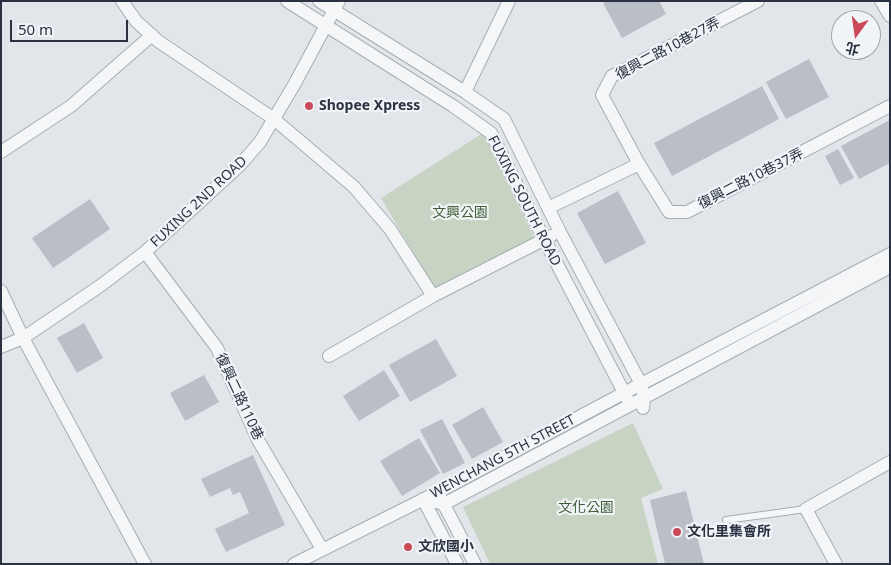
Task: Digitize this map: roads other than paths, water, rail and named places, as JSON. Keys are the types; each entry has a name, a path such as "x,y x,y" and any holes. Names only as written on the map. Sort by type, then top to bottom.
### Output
{"street":[{"path":"122,1 136,21 158,41 274,119 354,187 390,229 433,296"},
{"name":"FUXING SOUTH ROAD","path":"287,1 453,106 491,133 630,404"},
{"name":"FUXING SOUTH ROAD","path":"319,1 337,6 504,119 643,396"},
{"path":"465,92 509,1"},
{"name":"復興二路10巷27弄","path":"639,164 602,95 612,76 758,1"},
{"path":"881,1 890,16"},
{"name":"FUXING 2ND ROAD","path":"1,347 23,338 100,286 145,252 240,166 260,142 274,119 337,6"},
{"path":"1,152 71,106 152,35"},
{"name":"復興二路10巷37弄","path":"639,164 669,212 687,212 890,106"},
{"path":"548,208 639,164"},
{"path":"329,356 433,296 560,232"},
{"name":"復興二路110巷","path":"145,252 216,348 258,440 322,549"},
{"name":"WENCHANG 5TH STREET","path":"423,499 441,498 630,404 890,254"},
{"name":"WENCHANG 5TH STREET","path":"441,498 624,393 643,396 890,267"},
{"path":"1,291 23,338 145,564"},
{"path":"836,564 806,508 890,462"},
{"path":"441,498 475,564"},
{"path":"294,564 423,499 457,564"}],"lane":[{"path":"726,520 806,508"}],"place":[{"name":"Shopee Xpress","path":"309,106"},
{"name":"文化里集會所","path":"677,532"},
{"name":"文欣國小","path":"408,547"}],"park label":[{"name":"文興公園","path":"460,213"},
{"name":"文化公園","path":"586,508"}]}
